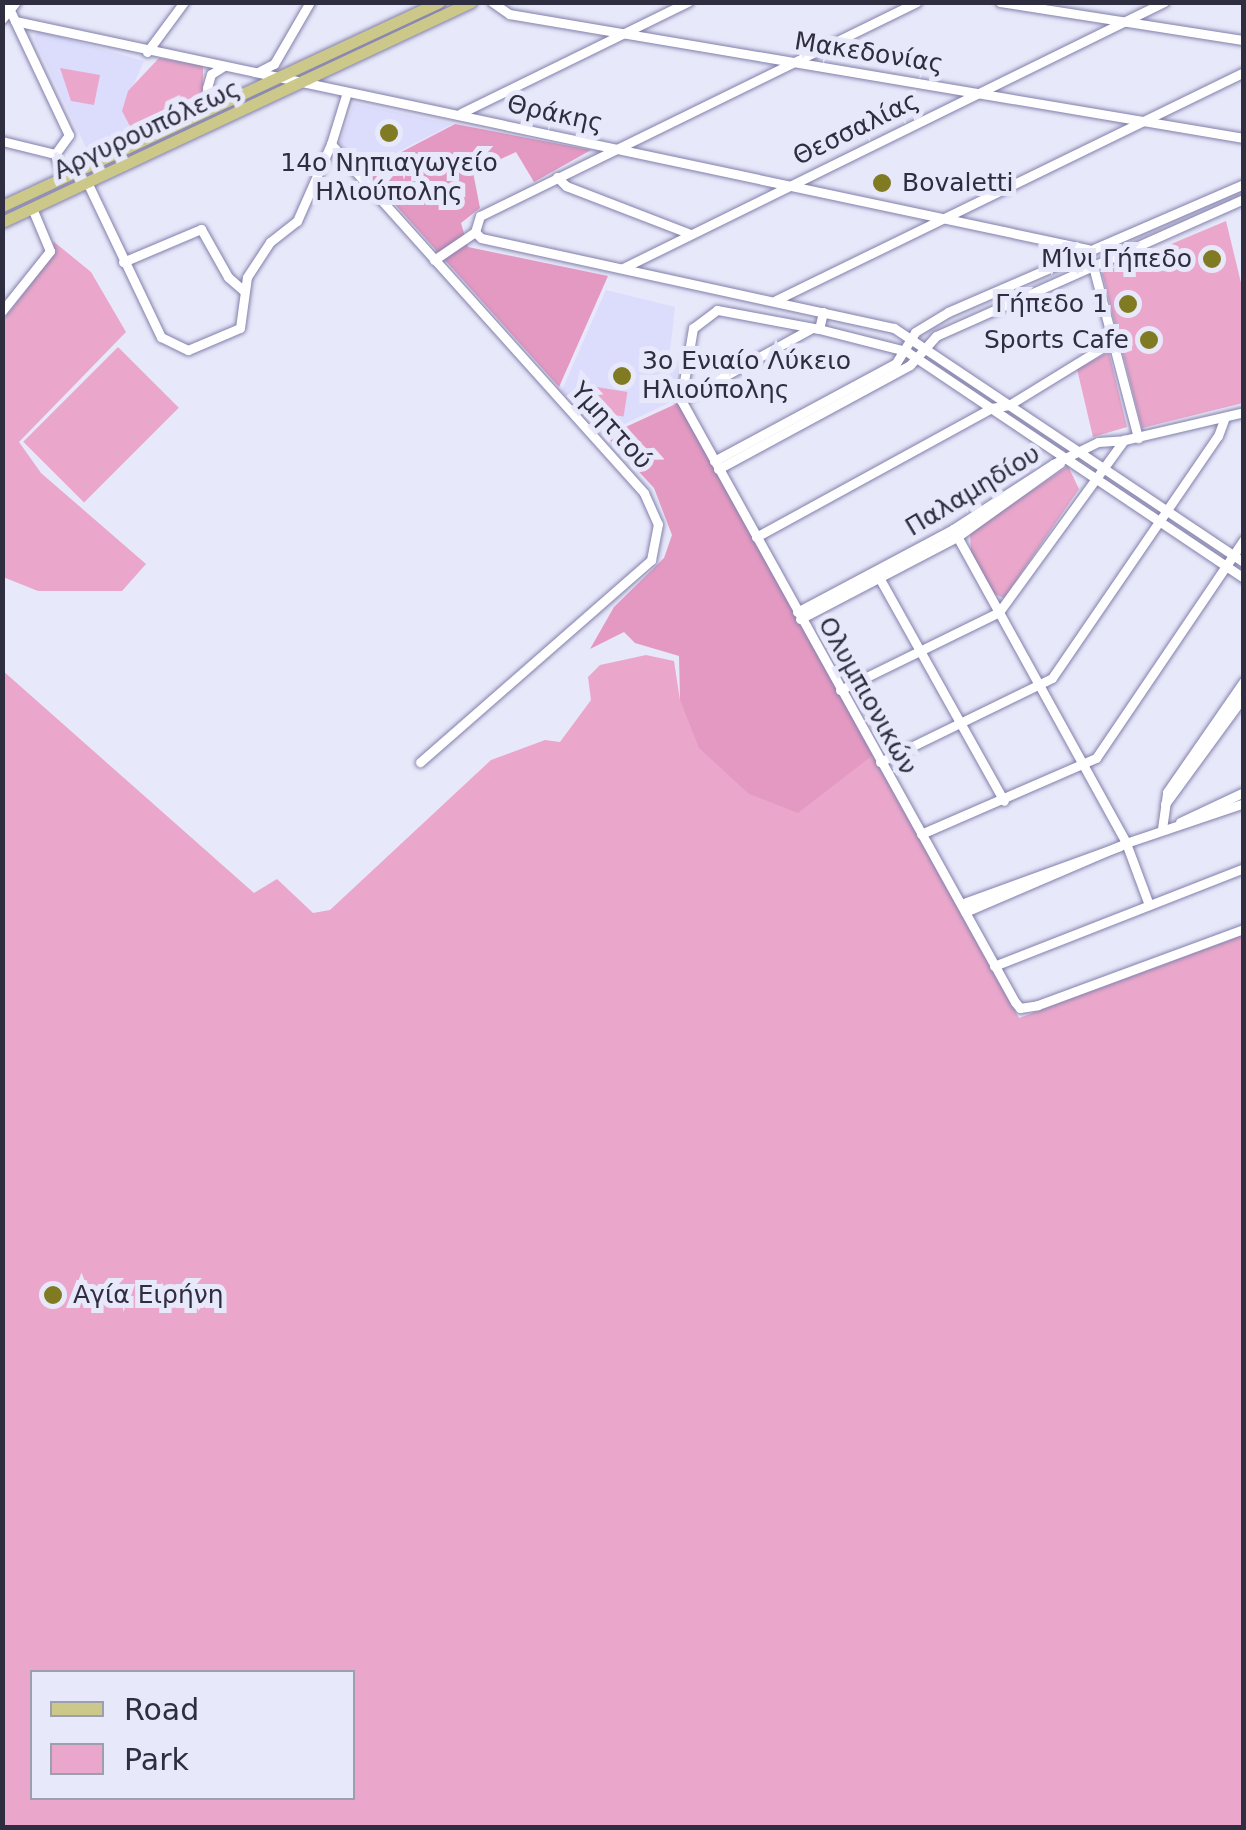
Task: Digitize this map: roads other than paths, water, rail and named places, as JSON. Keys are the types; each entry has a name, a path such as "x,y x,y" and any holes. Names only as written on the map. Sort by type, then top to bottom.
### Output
{"main road":[{"name":"Αργυρουπόλεως","path":"2,206 439,2"},
{"name":"Αργυρουπόλεως","path":"2,222 471,2"}],"street":[{"path":"147,52 184,2"},
{"path":"255,73 274,64 310,2"},
{"name":"Μακεδονίας","path":"492,2 510,14 1244,138"},
{"path":"460,114 688,2"},
{"path":"434,260 476,232 480,216 916,2"},
{"path":"1000,2 1244,40"},
{"name":"Θεσσαλίας","path":"622,268 688,232 1164,2"},
{"path":"9,8 69,136 56,154"},
{"name":"Θράκης","path":"15,21 277,80 310,80 347,92 1088,249"},
{"path":"270,98 277,80 274,64"},
{"path":"224,66 211,74 207,88 213,100 228,102"},
{"path":"776,300 1244,72"},
{"path":"87,182 161,337 178,350 240,328 244,291 261,252 297,221 347,92"},
{"path":"2,141 56,154"},
{"name":"Υμηττού","path":"330,144 644,493 659,542 651,560 610,598 420,762"},
{"path":"56,154 63,178"},
{"path":"557,177 566,186 688,232"},
{"path":"716,465 896,363 912,338 948,312 1244,184"},
{"path":"716,465 918,358 924,346 1244,198"},
{"path":"2,311 50,251 32,208"},
{"path":"123,262 201,228 228,278 244,291"},
{"path":"476,232 482,238 776,300 912,338 1008,404 1068,458 1101,467 1244,562"},
{"path":"1092,266 1138,438"},
{"path":"680,398 693,328 717,310 906,350 1244,578"},
{"path":"680,398 816,329 823,312"},
{"path":"756,538 992,408 1008,404 1112,341"},
{"name":"Ολυμπιονικών","path":"680,398 994,966 1026,1008 1244,929"},
{"name":"Παλαμηδίου","path":"799,615 955,533 1068,458 1124,440 1244,412"},
{"path":"880,762 1042,687 1218,436 1225,416"},
{"path":"840,690 999,612 1124,440"},
{"path":"955,533 1086,765 1149,905"},
{"path":"921,834 1086,765 1106,747 1244,539"},
{"path":"877,574 1004,801"},
{"path":"1162,829 1163,806 1244,681"},
{"path":"1163,806 1244,696"},
{"path":"963,908 1180,822 1244,792"},
{"path":"1180,822 1244,803"},
{"path":"994,966 1244,868"}],"place":[{"name":"14ο Νηπιαγωγείο Ηλιούπολης","path":"389,133"},
{"name":"Bovaletti","path":"882,183"},
{"name":"ΜΊνι Γήπεδο","path":"1212,259"},
{"name":"Γήπεδο 1","path":"1128,304"},
{"name":"Sports Cafe","path":"1149,340"},
{"name":"3ο Ενιαίο Λύκειο Ηλιούπολης","path":"622,376"},
{"name":"Αγία Ειρήνη","path":"53,1295"}]}
